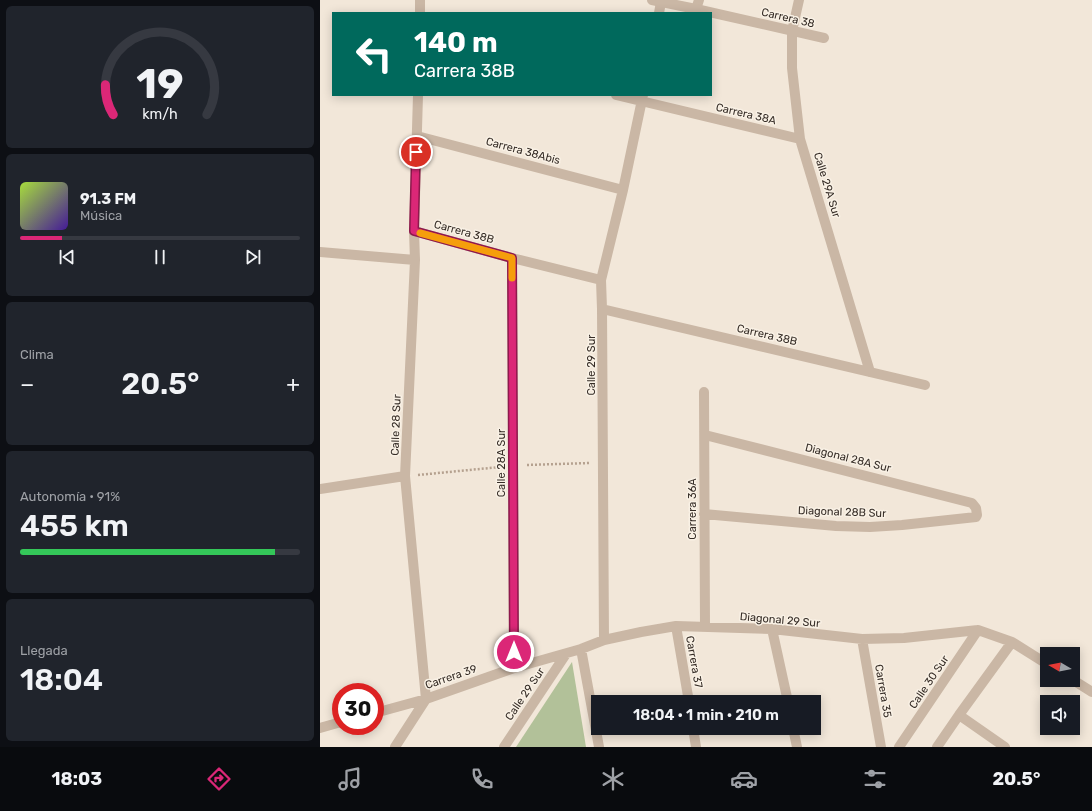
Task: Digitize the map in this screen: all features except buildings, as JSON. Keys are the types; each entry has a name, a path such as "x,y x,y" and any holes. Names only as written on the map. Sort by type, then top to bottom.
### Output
{"street":[{"path":"420,0 420,12"},
{"name":"Calle 29A Sur","path":"799,0 792,31 792,68 800,139 870,372"},
{"path":"657,1 659,12"},
{"name":"Carrera 38","path":"657,1 697,4 792,31 824,38"},
{"name":"Calle 28 Sur","path":"418,96 414,231 415,260 405,476 426,699"},
{"name":"Carrera 38A","path":"625,96 643,98 800,139"},
{"name":"Calle 29 Sur","path":"604,640 601,280 643,98"},
{"name":"Carrera 38Abis","path":"417,136 623,190"},
{"name":"Carrera 38B","path":"414,231 512,258 601,280"},
{"path":"320,252 415,260"},
{"name":"Calle 28A Sur","path":"512,258 514,668"},
{"name":"Carrera 38B","path":"602,309 925,385"},
{"name":"Carrera 36A","path":"704,392 705,627"},
{"name":"Diagonal 28A Sur","path":"705,434 972,503 976,508 977,514"},
{"path":"320,489 405,476"},
{"name":"Diagonal 28B Sur","path":"704,514 836,526 870,527 968,518 976,517 977,514"},
{"name":"Diagonal 29 Sur","path":"581,649 604,640 676,626 772,629 862,639 904,638 978,630"},
{"name":"Carrera 37","path":"676,626 688,695"},
{"path":"772,629 786,695"},
{"path":"978,630 1012,642 1040,660"},
{"name":"Calle 30 Sur","path":"899,747 978,630"},
{"name":"Carrera 35","path":"862,639 881,747"},
{"path":"937,747 1012,642"},
{"path":"581,649 598,747"},
{"name":"Carrera 39","path":"384,711 426,699 514,668 581,649"},
{"name":"Calle 29 Sur","path":"504,747 566,654"},
{"path":"1080,683 1090,687"},
{"path":"395,747 426,699"},
{"path":"959,715 1005,747"},
{"path":"320,728 332,725"},
{"path":"694,735 696,747"},
{"path":"794,735 797,747"}],"green space":[{"path":"572,662 586,747 516,747"}],"slow traffic":[{"path":"420,233 512,258 512,278"}],"route":[{"path":"416,152 414,231 512,258 514,652"}]}
